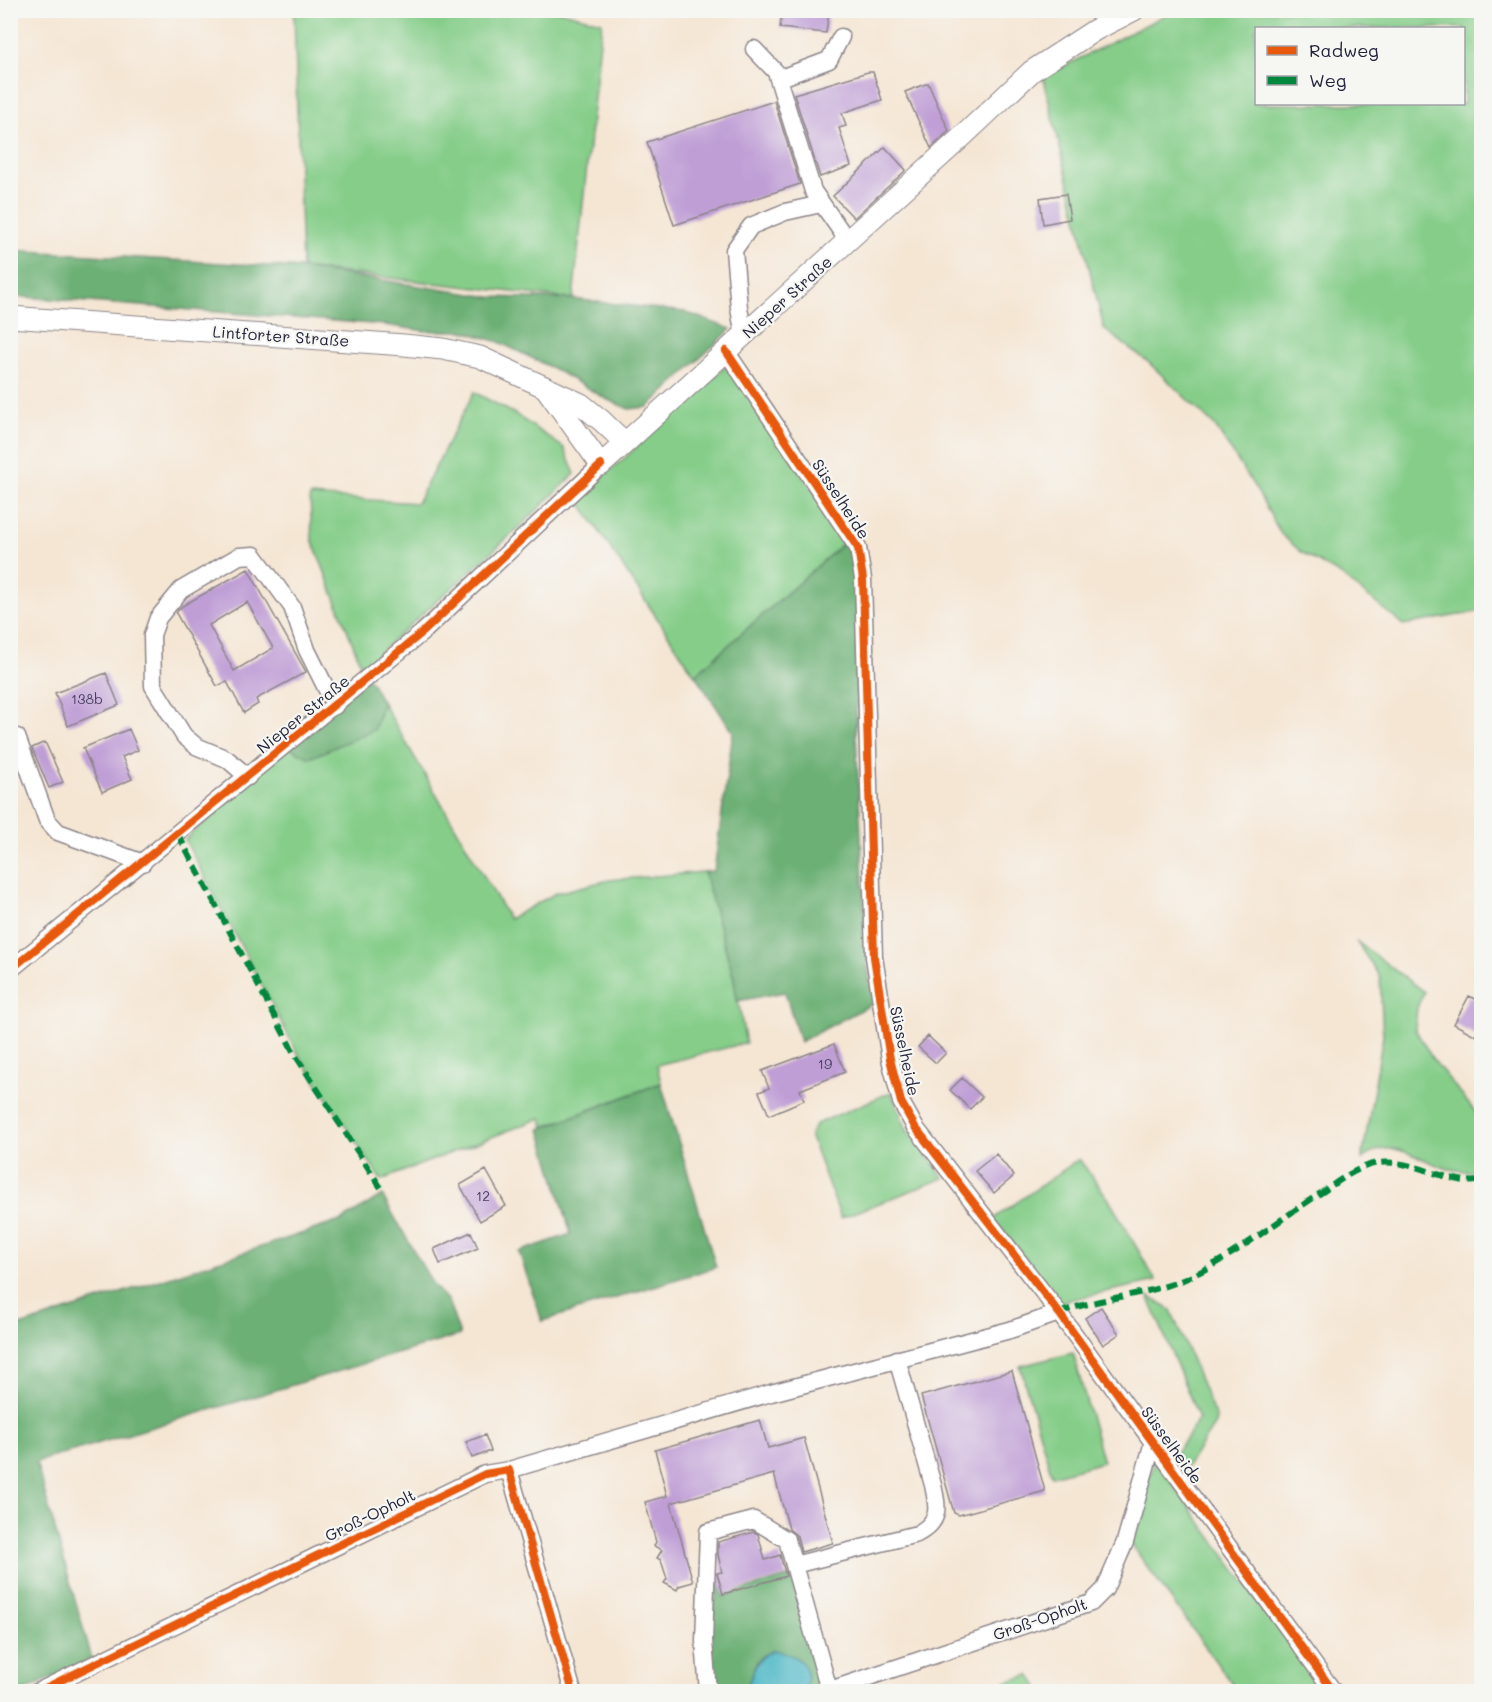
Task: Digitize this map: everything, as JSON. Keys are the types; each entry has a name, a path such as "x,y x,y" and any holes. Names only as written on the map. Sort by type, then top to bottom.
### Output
{"main road":[{"name":"Nieper Straße","path":"601,465 1032,71 1095,30 1134,10"},
{"name":"Lintforter Straße","path":"10,317 443,349 480,357 581,404 625,443"},
{"name":"Lintforter Straße","path":"545,387 601,465"}],"street":[{"path":"778,79 829,60 841,37"},
{"path":"754,49 776,72 813,191 848,241"},
{"path":"744,336 734,250 751,226 785,212 821,204"},
{"name":"Süsselheide","path":"726,351 858,548 862,579 874,957 890,1059 901,1102 915,1127 1059,1314 1334,1692"},
{"name":"Nieper Straße","path":"10,970 423,632 601,465"},
{"path":"248,777 227,759 196,746 184,736 153,686 152,635 158,618 181,590 238,556 254,555 292,608 307,650 335,706"},
{"path":"16,737 47,820 58,832 143,863"},
{"name":"Groß-Opholt","path":"37,1692 485,1474 508,1470 771,1393 1010,1330 1059,1314"},
{"path":"794,1565 918,1534 930,1527 935,1518 938,1505 897,1359"},
{"name":"Groß-Opholt","path":"826,1691 1091,1603 1105,1589 1125,1542 1153,1442"},
{"path":"508,1470 573,1692"},
{"path":"708,1692 704,1641 708,1532 754,1520 787,1540 826,1691"}],"green space":[{"path":"294,11 559,11 602,22 573,299 302,268"},
{"path":"1173,11 1481,11 1481,611 1403,625 1341,575 1301,552 1281,534 1256,489 1215,426 1148,362 1104,329 1043,77"},
{"path":"10,250 302,268 491,297 573,299 685,312 731,329 648,407 629,409 499,342 463,331 425,331 385,325 11,296"},
{"path":"725,367 733,373 847,540 695,675 577,498"},
{"path":"474,392 515,414 564,448 575,474 512,534 362,668 312,539 310,496 417,503"},
{"path":"847,540 856,578 861,664 857,670 856,733 867,963 874,1003 800,1042 785,992 737,1001 734,979 704,872 714,871 733,732 695,675"},
{"path":"369,678 383,703 374,730 310,758 286,746"},
{"path":"383,703 509,919 556,893 609,880 704,872 734,979 746,1043 657,1065 661,1083 544,1127 541,1118 381,1180 297,1052 185,840 286,746 374,730"},
{"path":"1356,941 1424,992 1417,1008 1415,1029 1432,1058 1481,1119 1481,1171 1449,1169 1395,1149 1373,1152 1362,1159 1383,1036 1380,977"},
{"path":"661,1083 716,1267 542,1321 519,1252 571,1234 540,1129"},
{"path":"891,1092 907,1130 944,1178 841,1218 810,1135 816,1124"},
{"path":"1079,1159 1108,1198 1156,1281 1060,1302 993,1219"},
{"path":"382,1195 434,1286 448,1301 460,1335 36,1462 92,1659 24,1691 11,1691 10,1307 20,1326 343,1220"},
{"path":"1148,1296 1171,1310 1216,1418 1215,1424 1184,1471 1173,1457 1199,1419"},
{"path":"1073,1353 1103,1462 1052,1476 1020,1366"},
{"path":"1155,1459 1324,1691 1237,1691 1129,1541"},
{"path":"788,1577 793,1579 819,1684 813,1691 797,1691 806,1686 798,1659 782,1652 772,1652 758,1660 747,1687 737,1691 714,1692 709,1635 718,1580 723,1596"},
{"path":"1030,1675 1041,1691 972,1691"}],"water":[{"path":"774,1650 800,1661 807,1672 806,1686 797,1691 737,1691 747,1687 759,1660"}],"building":[{"path":"782,10 829,10 826,33 780,28"},
{"path":"873,72 882,100 842,113 846,126 839,128 851,166 820,177 794,94"},
{"path":"928,83 949,131 931,148 905,92"},
{"path":"774,101 800,184 674,225 647,142"},
{"path":"885,147 906,170 854,218 833,196"},
{"path":"1066,194 1070,219 1043,224 1040,198"},
{"path":"248,569 306,672 256,699 258,704 244,713 227,682 217,686 176,613 182,606","holes":["247,602 273,648 234,671 209,625"]},
{"path":"106,673 119,705 68,726 55,693"},
{"path":"129,729 138,750 122,757 132,779 102,792 83,748"},
{"path":"45,742 63,782 49,788 32,748"},
{"path":"1469,996 1482,1002 1482,1039 1454,1024"},
{"path":"928,1036 946,1053 936,1063 918,1047"},
{"path":"834,1044 845,1072 800,1090 804,1100 769,1115 759,1092 769,1088 762,1071"},
{"path":"962,1078 982,1097 970,1109 950,1090"},
{"path":"996,1154 1014,1176 994,1193 975,1171"},
{"path":"486,1170 506,1206 480,1221 460,1185"},
{"path":"471,1232 478,1248 440,1264 434,1249"},
{"path":"1101,1307 1119,1334 1103,1345 1085,1318"},
{"path":"1012,1371 1045,1491 959,1515 954,1513 921,1396"},
{"path":"760,1420 768,1448 804,1438 833,1543 801,1552 797,1536 789,1529 774,1474 671,1503 693,1582 679,1586 677,1590 664,1583 667,1579 661,1560 657,1558 662,1550 654,1546 656,1542 645,1502 667,1496 655,1450"},
{"path":"485,1435 491,1451 472,1458 466,1442"},
{"path":"754,1532 758,1534 765,1560 780,1555 786,1576 723,1594 717,1573 722,1572 718,1542"}],"marked path":[{"path":"178,834 294,1053 383,1191"},
{"path":"1059,1313 1075,1307 1144,1292 1194,1275 1244,1245 1345,1177 1367,1166 1397,1163 1457,1180 1482,1180"}],"cycle path":[{"path":"726,351 858,548 863,579 874,957 890,1059 901,1102 915,1127 1059,1313 1334,1692"},
{"path":"10,970 423,632 601,465"},
{"path":"37,1692 485,1474 509,1470 573,1692"}]}
